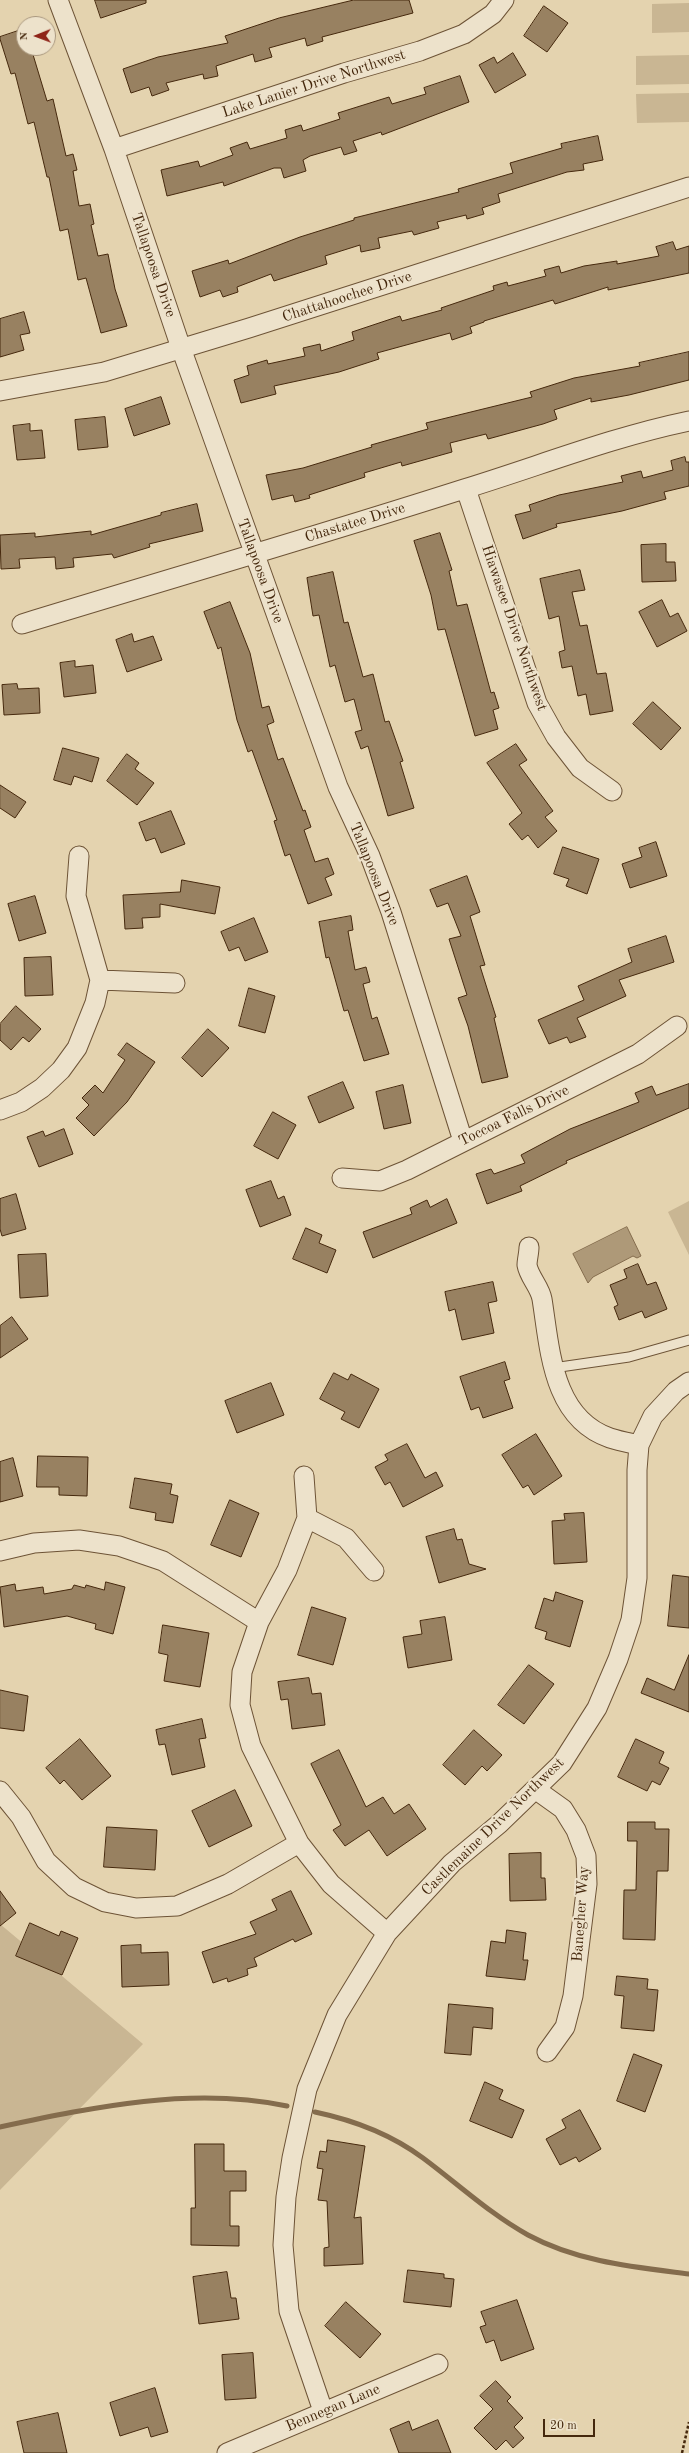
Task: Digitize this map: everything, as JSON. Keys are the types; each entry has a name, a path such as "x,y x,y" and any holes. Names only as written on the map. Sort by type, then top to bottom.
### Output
{"street":[{"name":"Tallapoosa Drive","path":"58,0 114,149 181,348 338,787 370,856 391,912 463,1141"},
{"name":"Lake Lanier Drive Northwest","path":"114,149 344,73 420,51 464,34 493,14 504,0"},
{"name":"Chattahoochee Drive","path":"0,391 104,372 689,187"},
{"name":"Chastatee Drive","path":"22,624 254,555 466,489 553,459 658,428 689,421"},
{"name":"Hiawasee Drive Northwest","path":"466,489 537,702 556,737 580,768 612,791"},
{"path":"0,1110 21,1102 42,1088 61,1070 76,1048 86,1029 100,980 76,896 79,856"},
{"path":"100,980 175,983"},
{"name":"Toccoa Falls Drive","path":"342,1178 380,1181 407,1170 638,1054 677,1026"},
{"path":"529,1247 527,1266 540,1291 553,1368 559,1387 568,1406 586,1424 609,1438 639,1445"},
{"name":"Castlemaine Drive Northwest","path":"323,2411 289,2311 283,2244 286,2197 299,2115 321,2050 337,2015 387,1933 452,1863 499,1824 562,1763 597,1708 618,1659 631,1620 637,1578 636,1470 639,1445 653,1416 676,1391 689,1382"},
{"path":"304,1476 307,1518 287,1570 259,1622 242,1672 240,1705 251,1746 299,1843 331,1884 387,1933"},
{"path":"307,1518 346,1538 374,1571"},
{"path":"0,1551 34,1543 79,1540 119,1546 163,1561 259,1622"},
{"name":"Banegher Way","path":"535,1789 563,1809 576,1830 586,1856 587,1884 573,1996 565,2027 547,2052"},
{"path":"0,1791 21,1817 46,1861 74,1887 105,1902 136,1908 177,1906 228,1884 299,1843"},
{"name":"Bennegan Lane","path":"227,2453 323,2411 438,2364"}],"lane":[{"path":"553,1368 629,1357 689,1340"}],"path":[{"path":"682,2453 689,2422"}],"shaded area":[{"path":"689,3 689,32 652,33 652,4"},
{"path":"689,55 689,84 636,85 636,56"},
{"path":"689,93 689,122 637,123 636,94"},
{"path":"689,1201 689,1255 668,1212"},
{"path":"627,1227 641,1256 637,1258 633,1256 593,1277 588,1283 573,1254"},
{"path":"0,1924 143,2044 0,2190"}],"building":[{"path":"95,0 146,0 146,3 101,18"},
{"path":"354,0 409,0 413,13 322,37 323,41 307,46 305,38 269,48 272,57 255,62 253,54 216,66 218,76 204,79 203,74 166,83 169,90 152,96 149,87 131,93 123,69 158,57 228,43 225,36 279,18"},
{"path":"544,6 568,23 547,52 524,36"},
{"path":"16,32 16,56 33,56 47,101 53,99 66,156 73,154 77,170 73,171 79,206 90,204 94,224 91,225 98,256 108,254 115,289 127,326 101,333 86,278 78,280 68,229 60,231 49,177 47,177 34,122 28,124 15,73 11,74 0,37"},
{"path":"513,53 526,75 495,93 479,65 494,57 497,63"},
{"path":"460,76 469,102 382,135 381,132 353,141 357,151 344,155 341,147 310,156 303,160 306,171 284,178 281,168 274,168 224,186 223,182 167,196 161,170 198,161 200,167 233,155 230,148 247,142 250,149 287,138 285,130 301,125 303,131 340,119 338,113 389,97 392,104 426,94 424,88"},
{"path":"598,136 603,160 583,164 584,170 567,172 498,194 500,202 482,208 484,214 467,219 466,215 437,222 439,228 414,235 412,231 378,238 380,248 361,252 360,245 325,256 327,264 274,281 271,274 237,287 238,292 223,297 220,290 200,297 192,271 228,260 229,264 300,237 354,220 354,218 459,192 458,189 513,173 510,163 562,148 561,144"},
{"path":"673,242 676,250 689,246 689,273 608,290 608,287 555,304 553,300 484,321 470,327 472,333 452,340 450,333 377,353 379,359 339,372 274,386 276,394 241,403 234,380 249,375 247,366 267,360 268,364 305,356 303,348 320,344 321,351 354,340 352,332 400,316 402,321 442,310 441,308 494,290 493,286 507,282 508,286 546,276 544,270 559,266 561,273 584,266 617,261 617,264 659,256 656,247"},
{"path":"24,312 30,333 20,335 24,350 0,357 0,319"},
{"path":"689,352 689,380 629,395 591,402 591,398 554,410 557,419 543,424 488,439 486,434 450,443 452,452 402,466 401,462 364,473 365,477 309,495 310,498 295,502 293,495 272,500 266,475 303,468 372,447 371,445 428,429 426,423 532,397 530,392 574,378 640,366 639,363"},
{"path":"161,397 170,424 134,436 125,409"},
{"path":"105,417 108,447 78,450 75,420"},
{"path":"30,424 30,431 42,430 45,458 17,460 13,426"},
{"path":"685,457 686,462 689,462 689,486 664,492 666,499 622,511 556,524 557,527 523,539 515,515 531,511 529,505 559,495 623,482 621,476 641,471 643,478 673,470 671,461"},
{"path":"197,504 203,531 149,544 150,547 114,558 112,554 73,558 74,567 56,569 55,557 19,559 20,568 1,569 0,535 35,533 35,537 91,531 91,535 161,515 161,513"},
{"path":"440,533 452,570 449,571 457,606 467,604 491,693 494,692 499,708 493,710 498,729 475,736 445,629 438,630 431,595 414,541"},
{"path":"666,544 666,562 675,562 676,581 642,582 641,545"},
{"path":"580,570 585,590 572,592 580,626 587,625 597,674 606,673 613,711 590,715 586,694 578,696 572,666 562,668 559,652 565,650 559,616 549,619 540,579"},
{"path":"333,572 344,623 348,622 363,677 373,674 385,722 389,721 403,761 400,762 414,808 388,816 368,746 361,749 355,732 362,730 354,699 345,702 335,665 330,667 319,615 313,616 307,578"},
{"path":"662,600 670,617 678,613 687,631 657,647 639,612"},
{"path":"230,602 250,653 262,708 269,706 274,722 267,725 278,760 283,758 303,811 305,810 311,827 304,830 315,862 328,858 334,874 325,878 332,895 308,904 290,854 285,856 274,821 277,820 252,750 248,752 237,720 221,647 218,649 204,612"},
{"path":"132,634 134,642 153,636 162,660 127,672 116,640"},
{"path":"75,661 75,667 93,665 96,693 64,697 60,663"},
{"path":"17,684 18,689 39,688 40,713 4,715 2,685"},
{"path":"653,702 681,728 661,750 633,724"},
{"path":"516,744 527,760 519,765 553,811 545,817 557,831 538,848 528,835 522,840 509,824 522,813 487,763"},
{"path":"63,748 99,758 92,782 74,776 71,785 54,780"},
{"path":"127,754 139,763 135,769 154,783 137,805 107,781"},
{"path":"0,785 26,802 15,818 0,808"},
{"path":"171,811 185,844 161,853 155,838 146,841 139,823"},
{"path":"656,842 667,876 630,888 622,864 642,857 639,848"},
{"path":"563,847 599,859 587,894 566,886 569,879 554,874"},
{"path":"467,876 480,912 470,916 485,965 480,966 496,1017 494,1018 508,1077 482,1083 468,1026 458,998 467,995 449,939 461,936 448,903 437,907 430,890"},
{"path":"182,880 220,887 215,914 160,904 160,917 142,918 143,928 125,929 123,895 180,892"},
{"path":"35,896 46,933 19,941 8,904"},
{"path":"351,916 353,930 348,931 355,970 366,967 370,982 363,984 372,1019 377,1017 389,1054 364,1061 348,1010 344,1011 329,957 326,958 319,922"},
{"path":"254,918 268,952 245,961 239,947 229,951 221,932"},
{"path":"666,936 674,962 619,980 626,996 577,1018 586,1037 570,1043 567,1037 549,1044 538,1020 584,1000 578,986 632,962 628,949"},
{"path":"51,957 53,995 25,996 24,958"},
{"path":"249,988 275,996 265,1033 239,1026"},
{"path":"16,1006 41,1029 29,1042 23,1037 11,1050 0,1040 0,1024"},
{"path":"208,1029 229,1048 202,1077 182,1058"},
{"path":"127,1043 155,1062 127,1102 94,1136 76,1118 89,1105 82,1098 95,1085 103,1093 125,1060 118,1055"},
{"path":"343,1082 354,1108 319,1123 308,1097"},
{"path":"689,1084 689,1108 566,1161 567,1163 520,1186 522,1191 487,1204 476,1174 491,1169 494,1174 525,1163 521,1155 570,1129 639,1102 635,1093 652,1086 656,1095"},
{"path":"403,1085 411,1123 384,1129 376,1092"},
{"path":"273,1112 296,1125 278,1159 254,1146"},
{"path":"64,1129 73,1154 39,1167 27,1137 43,1131 45,1136"},
{"path":"271,1181 278,1199 284,1196 291,1215 260,1227 246,1190"},
{"path":"16,1194 26,1229 2,1236 0,1229 0,1199"},
{"path":"447,1199 457,1223 373,1258 363,1232 412,1214 410,1208 427,1200 430,1207"},
{"path":"306,1228 322,1235 319,1243 336,1250 327,1273 293,1259"},
{"path":"46,1254 48,1296 20,1298 18,1255"},
{"path":"638,1264 647,1285 656,1282 667,1309 645,1318 642,1311 619,1320 614,1307 618,1305 610,1285 627,1278 624,1270"},
{"path":"493,1282 497,1301 488,1303 494,1333 462,1340 455,1309 449,1311 445,1292"},
{"path":"12,1317 28,1339 0,1358 0,1326"},
{"path":"505,1362 510,1379 504,1381 513,1408 483,1418 479,1407 471,1410 460,1377"},
{"path":"334,1373 348,1380 351,1374 379,1389 359,1428 341,1419 345,1412 320,1399"},
{"path":"271,1383 284,1415 237,1433 225,1401"},
{"path":"536,1434 562,1476 534,1495 528,1485 523,1488 502,1455"},
{"path":"407,1444 425,1478 436,1472 443,1486 403,1507 390,1482 385,1485 375,1467 388,1460 385,1455"},
{"path":"38,1456 88,1457 87,1496 59,1495 59,1487 37,1487"},
{"path":"13,1458 23,1496 0,1502 0,1462"},
{"path":"135,1478 172,1484 170,1494 178,1496 173,1523 155,1520 156,1513 130,1508"},
{"path":"230,1500 259,1513 241,1557 211,1545"},
{"path":"584,1513 587,1562 554,1564 552,1521 565,1520 564,1514"},
{"path":"454,1529 457,1540 462,1539 469,1564 486,1569 439,1583 426,1537"},
{"path":"673,1575 689,1577 689,1628 668,1626"},
{"path":"106,1582 125,1587 113,1634 95,1629 96,1624 67,1616 4,1627 0,1587 15,1584 16,1591 43,1587 44,1594 72,1589 74,1585 85,1588 86,1585 104,1590"},
{"path":"556,1592 583,1601 570,1647 545,1639 547,1632 535,1628 544,1598 553,1601"},
{"path":"312,1607 346,1618 333,1665 298,1655"},
{"path":"445,1617 452,1660 408,1668 403,1637 422,1634 420,1621"},
{"path":"163,1625 209,1633 200,1687 164,1681 168,1655 159,1653"},
{"path":"689,1655 689,1712 641,1693 647,1678 674,1690"},
{"path":"529,1665 554,1684 524,1724 498,1705"},
{"path":"309,1678 312,1694 321,1693 325,1725 292,1729 288,1699 281,1700 278,1682"},
{"path":"0,1690 28,1696 24,1731 0,1728"},
{"path":"202,1719 206,1738 199,1739 205,1767 172,1775 165,1744 159,1745 156,1730"},
{"path":"474,1730 502,1755 487,1771 482,1766 465,1785 443,1765"},
{"path":"80,1739 111,1776 82,1800 64,1780 60,1784 46,1768"},
{"path":"636,1739 664,1752 659,1763 669,1768 660,1785 652,1781 647,1791 618,1777"},
{"path":"339,1750 366,1807 383,1797 394,1814 409,1804 426,1829 387,1856 369,1830 345,1846 333,1830 341,1825 311,1764"},
{"path":"235,1790 252,1826 209,1847 192,1811"},
{"path":"628,1822 655,1822 655,1829 669,1829 668,1871 657,1871 655,1940 623,1939 624,1890 636,1890 637,1841 628,1841"},
{"path":"107,1827 157,1830 155,1870 104,1867"},
{"path":"541,1853 541,1878 545,1878 546,1900 510,1901 509,1854"},
{"path":"0,1891 16,1913 0,1926"},
{"path":"291,1891 312,1934 295,1942 293,1939 254,1958 257,1966 247,1969 248,1975 228,1982 227,1978 213,1983 202,1952 256,1934 250,1922 277,1910 272,1900"},
{"path":"30,1923 59,1936 61,1931 78,1938 62,1975 16,1956"},
{"path":"507,1930 526,1933 523,1960 528,1960 525,1980 486,1976 491,1941 505,1943"},
{"path":"141,1945 141,1953 168,1952 169,1985 122,1987 121,1946"},
{"path":"617,1976 648,1979 647,1989 658,1990 654,2031 621,2028 624,1996 615,1995"},
{"path":"449,2004 493,2008 492,2029 473,2027 471,2055 445,2053"},
{"path":"634,2054 662,2065 645,2112 617,2101"},
{"path":"485,2082 503,2090 499,2099 524,2110 512,2138 470,2121"},
{"path":"580,2110 601,2149 579,2162 576,2157 560,2165 546,2139 566,2128 562,2120"},
{"path":"328,2140 365,2146 354,2218 361,2217 363,2264 324,2266 324,2248 329,2247 327,2201 318,2200 323,2169 317,2168 320,2151 326,2152"},
{"path":"195,2144 224,2144 224,2171 246,2171 246,2191 230,2191 230,2226 239,2226 239,2246 191,2245 191,2208 195,2208"},
{"path":"408,2270 444,2274 444,2278 454,2279 451,2307 404,2302"},
{"path":"227,2272 231,2298 236,2298 239,2319 199,2324 193,2277"},
{"path":"517,2300 534,2349 501,2361 494,2340 486,2343 480,2327 486,2325 481,2312"},
{"path":"346,2302 381,2334 360,2358 325,2326"},
{"path":"253,2353 256,2398 225,2400 222,2355"},
{"path":"496,2381 511,2397 507,2401 523,2418 514,2427 524,2438 513,2448 506,2440 496,2450 474,2428 493,2409 480,2396"},
{"path":"155,2388 168,2432 151,2437 148,2427 120,2436 110,2403"},
{"path":"58,2413 67,2453 24,2453 17,2422"},
{"path":"438,2420 451,2453 399,2453 390,2429 409,2421 412,2430"}],"waterway":[{"path":"0,2127 107,2106 179,2099 215,2098 251,2100 287,2106"},
{"path":"315,2112 344,2119 372,2129 398,2142 423,2158 500,2218 528,2235 547,2244 567,2252 607,2262 689,2274"}]}
